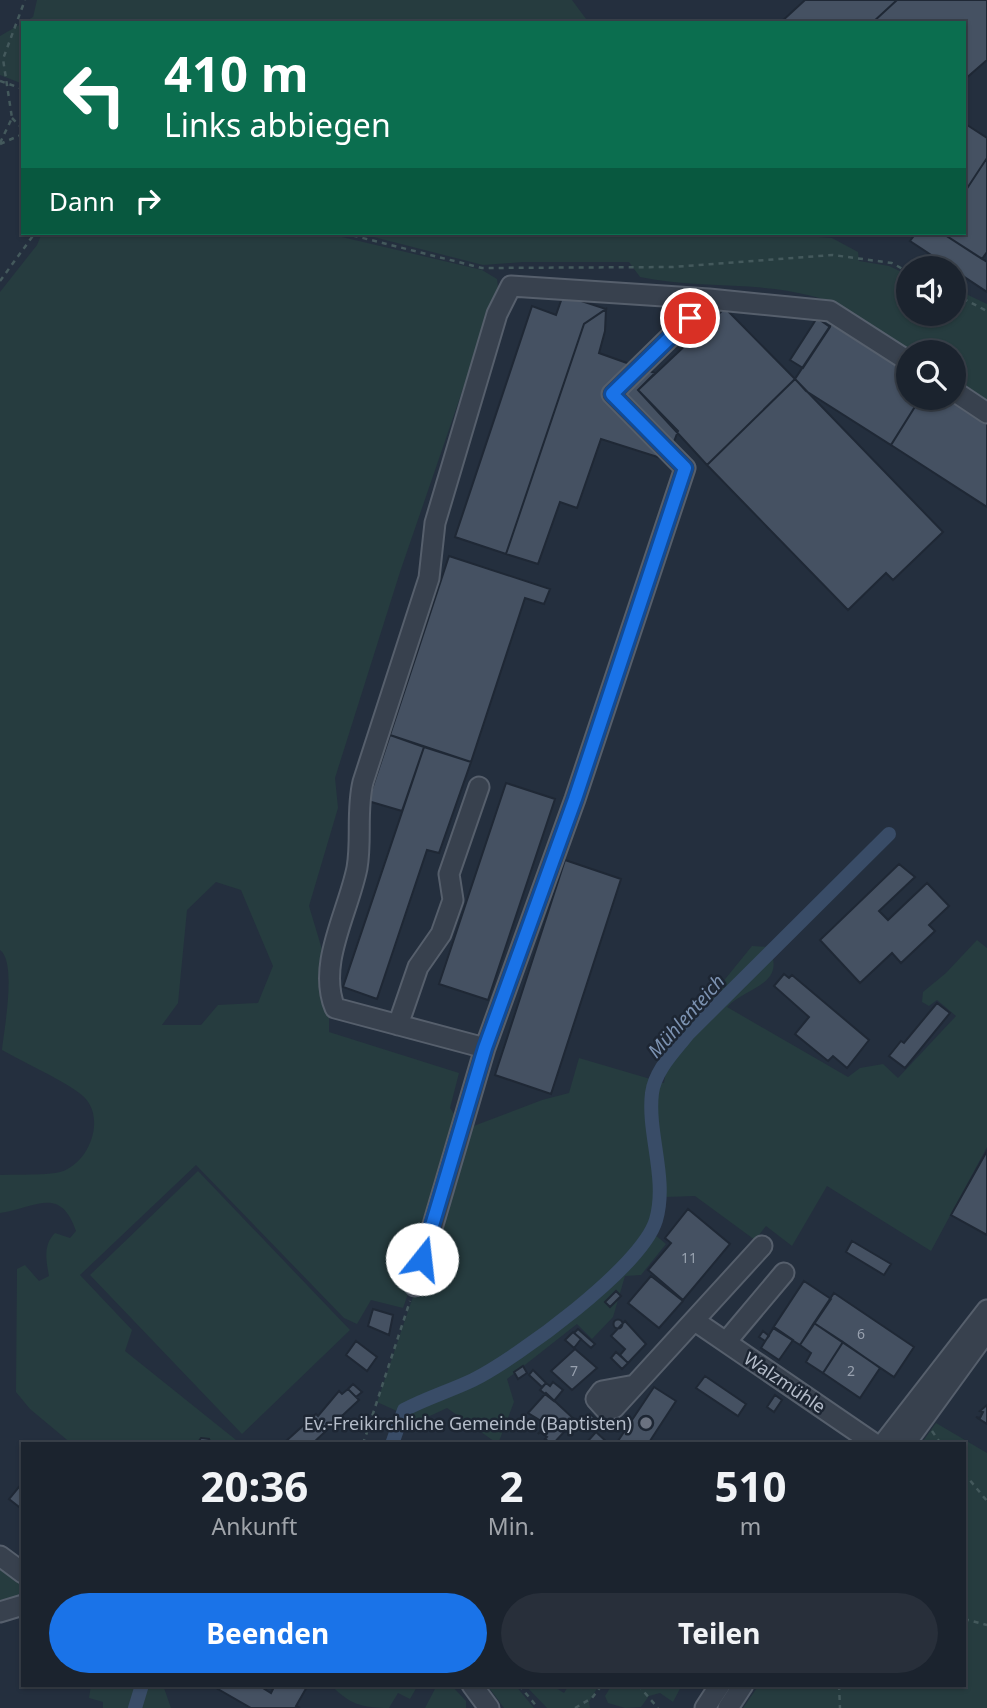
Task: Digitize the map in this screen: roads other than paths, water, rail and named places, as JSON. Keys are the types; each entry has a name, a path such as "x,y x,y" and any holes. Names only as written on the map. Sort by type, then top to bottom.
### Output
{"street":[{"path":"485,1048 335,1008 329,992 328,978 358,866 358,804 363,782 429,578 435,523 497,314 511,286 830,310 896,354"},
{"path":"415,1286 485,1048 575,799 685,468 612,394 709,299"},
{"path":"966,399 987,413"},
{"path":"398,1026 418,967 441,934 453,900 449,874 479,788"},
{"path":"635,1385 762,1246"},
{"path":"726,1342 785,1273"},
{"path":"885,1442 987,1310"},
{"name":"Walzmühle","path":"695,1321 872,1442"},
{"path":"906,1442 987,1331"},
{"path":"0,1556 21,1572"},
{"path":"0,1612 21,1606"},
{"path":"472,1687 488,1708"},
{"path":"705,1708 719,1687"},
{"path":"728,1708 742,1687"}],"waterway":[{"name":"Mühlenteich","path":"393,1442 404,1410 493,1369 547,1332 628,1262 646,1239 656,1220 659,1204 659,1172 651,1108 654,1085 661,1069 688,1034 889,834"},
{"name":"Mühlenteich","path":"135,1708 141,1687"}],"place":[{"name":"Ev.-Freikirchliche Gemeinde (Baptisten)","path":"646,1423"}]}
